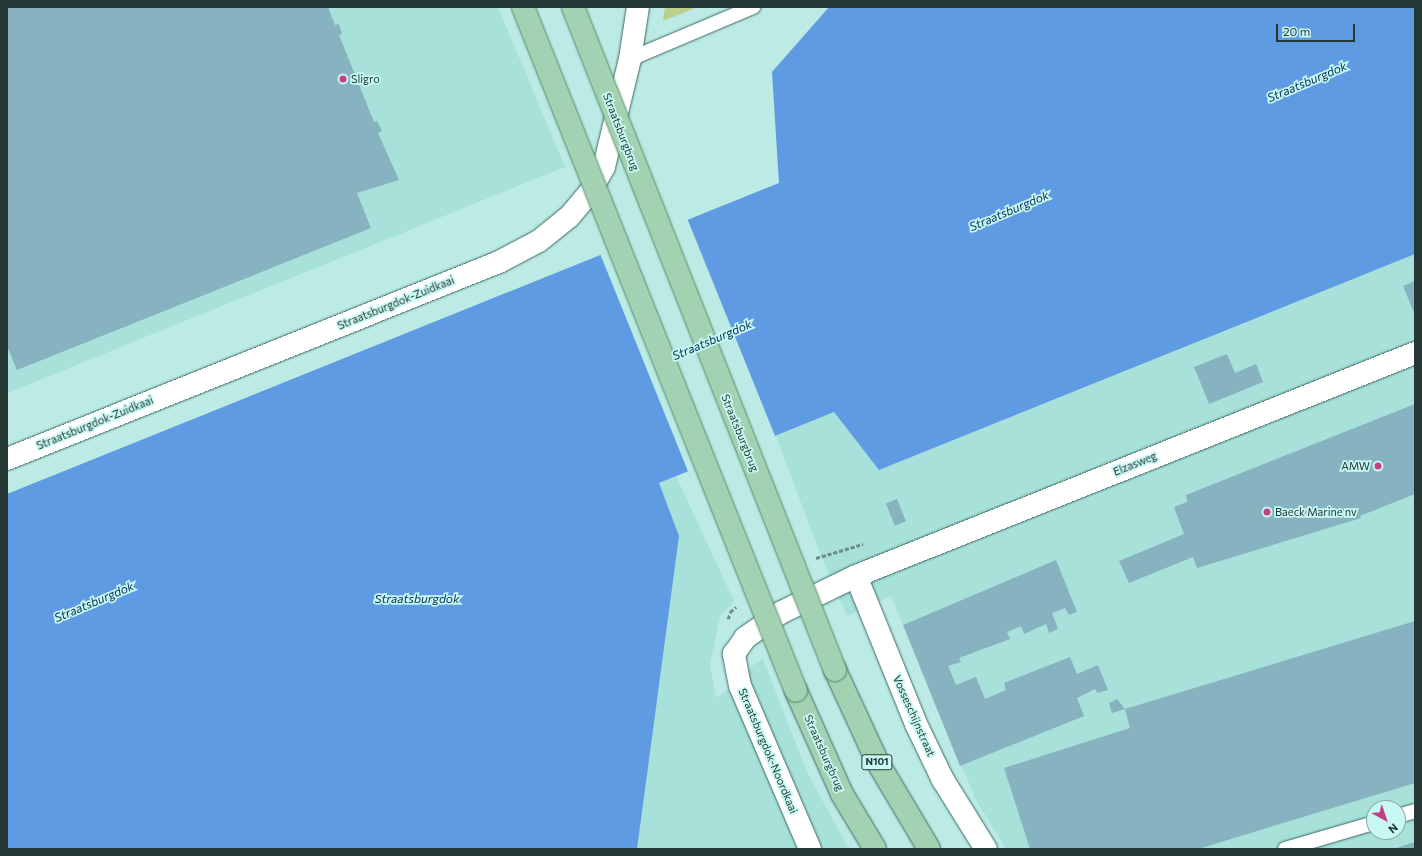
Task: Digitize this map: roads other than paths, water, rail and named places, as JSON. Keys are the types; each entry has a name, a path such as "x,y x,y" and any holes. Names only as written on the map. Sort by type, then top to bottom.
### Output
{"main road":[{"name":"Straatsburgbrug","path":"523,7 796,691 842,794 875,849"},
{"name":"Straatsburgbrug","path":"573,7 835,670 878,764 929,849"}],"street":[{"name":"Straatsburgdok-Zuidkaai","path":"7,459 499,262 539,241 569,217 590,192 604,167 630,58 638,7"},
{"name":"Elzasweg","path":"856,576 1415,352"},
{"name":"Straatsburgdok-Noordkaai","path":"810,849 740,686 734,654 745,638 782,612 856,576"},
{"name":"Vosseschijnstraat","path":"856,576 916,724 943,780 986,849"}],"lane":[{"path":"630,58 753,7"},
{"path":"1285,849 1366,825"}],"water":[{"name":"Straatsburgdok","path":"829,7 1415,7 1415,254 879,470 834,412 659,483 679,536 637,849 7,849 7,494 779,183 772,72"}],"place":[{"name":"Sligro","path":"343,79"},
{"name":"AMW","path":"1378,466"},
{"name":"Baeck Marine nv","path":"1267,512"}]}
